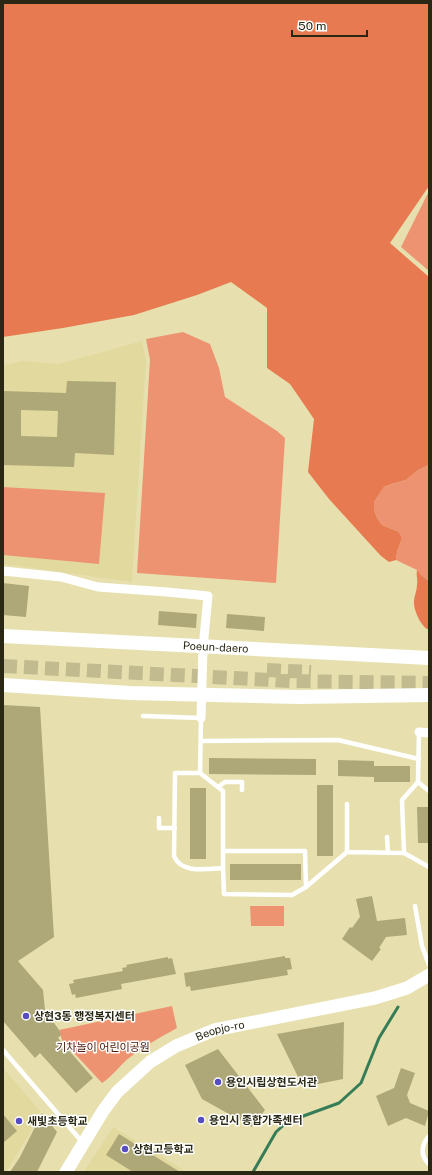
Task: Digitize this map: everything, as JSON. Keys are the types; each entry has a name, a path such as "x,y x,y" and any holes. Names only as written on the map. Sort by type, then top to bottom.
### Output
{"main road":[{"name":"Poeun-daero","path":"3,636 202,648 429,658"},
{"path":"3,685 130,693 299,698 429,695"}],"street":[{"path":"3,571 60,577 98,586 208,596 202,648 201,718"},
{"path":"419,732 429,733"},
{"name":"Beopjo-ro","path":"66,1172 103,1111 117,1092 150,1062 176,1046 214,1030 375,998 407,988 429,975"}],"lane":[{"path":"143,716 201,718 200,773"},
{"path":"404,853 402,800 418,782 419,732"},
{"path":"201,740 338,740 419,759"},
{"path":"223,868 187,868 176,861 174,856 175,773 200,773 223,791 224,894 292,895 306,886 347,852 404,853 429,867"},
{"path":"218,787 225,782 242,782 242,790"},
{"path":"418,782 429,791"},
{"path":"347,804 347,852"},
{"path":"159,818 159,828 175,828"},
{"path":"387,836 388,853"},
{"path":"223,851 305,851 306,886"},
{"path":"415,906 422,946 429,965"},
{"path":"3,1050 84,1144"},
{"path":"429,1136 422,1149 424,1158 429,1164"}],"shaded area":[{"path":"3,3 429,3 429,186 390,243 429,277 429,465 418,470 406,480 384,487 374,502 374,510 382,525 399,532 402,538 396,560 389,562 381,556 329,499 308,472 314,419 290,384 267,368 267,308 231,282 197,295 134,315 3,337"},
{"path":"142,341 146,360 132,582 3,564 3,365 23,361 59,364"},
{"path":"417,570 429,581 429,630 420,622 414,604 414,597 417,587"},
{"name":"새빛초등학교","path":"3,1068 40,1111 31,1131 6,1172 3,1172"},
{"name":"상현고등학교","path":"113,1127 187,1172 84,1172"}],"green space":[{"path":"429,191 429,271 401,247"},
{"path":"183,332 210,344 219,368 225,397 277,431 285,438 276,583 137,573 150,360 146,339"},
{"path":"429,465 429,581 417,570 396,560 402,538 399,532 382,525 374,510 374,502 384,487 406,480 418,470"},
{"path":"3,487 105,493 99,564 3,555"},
{"path":"250,906 284,906 284,926 251,926"},
{"name":"기차놀이 어린이공원","path":"172,1006 177,1028 135,1054 102,1083 62,1040 59,1030"}],"building":[{"path":"67,381 116,382 114,455 75,453 74,467 3,465 3,391 66,393","holes":["21,410 58,411 57,437 21,436"]},
{"path":"3,583 29,586 26,617 3,615"},
{"path":"159,611 197,614 196,628 158,625"},
{"path":"227,614 265,617 264,631 226,628"},
{"path":"3,705 40,707 54,937 18,961 43,990 45,1010 59,1030 61,1035 58,1038 93,1078 76,1093 40,1053 35,1058 3,1021"},
{"path":"209,758 316,759 316,775 209,774"},
{"path":"338,760 374,761 374,766 410,766 410,782 374,782 374,777 338,776"},
{"path":"317,785 333,785 333,856 317,856"},
{"path":"190,788 206,788 206,859 190,859"},
{"path":"417,807 429,807 429,843 418,843"},
{"path":"230,864 301,864 301,880 230,880"},
{"path":"372,896 377,921 405,918 407,935 386,937 379,948 381,949 372,961 342,939 350,927 352,928 360,917 356,899"},
{"path":"285,956 285,958 290,958 292,969 287,970 288,975 191,991 190,986 186,987 184,973"},
{"path":"168,957 168,959 172,958 176,974 121,984 122,989 76,998 75,994 72,995 69,984 74,983 73,980 123,971 122,968 127,967 126,965"},
{"path":"344,1022 343,1079 303,1087 277,1034"},
{"name":"용인시립상현도서관","path":"218,1049 265,1110 252,1127 202,1099 185,1065"},
{"path":"401,1068 415,1073 407,1095 410,1103 429,1111 425,1126 406,1118 388,1126 376,1096 394,1088"},
{"path":"42,1113 57,1132 37,1172 10,1172 20,1157"},
{"path":"3,1114 17,1131 3,1143"},
{"path":"119,1134 180,1172 133,1172 106,1155"}],"waterway":[{"path":"253,1172 276,1132 287,1122 339,1103 361,1083 379,1038 398,1007"}],"tunnel":[{"path":"3,666 290,681 429,683"},
{"path":"267,670 311,672"}],"place":[{"name":"상현3동 행정복지센터","path":"26,1016"},
{"name":"용인시립상현도서관","path":"218,1082"},
{"name":"용인시 종합가족센터","path":"201,1120"},
{"name":"새빛초등학교","path":"19,1121"},
{"name":"상현고등학교","path":"125,1149"}]}
